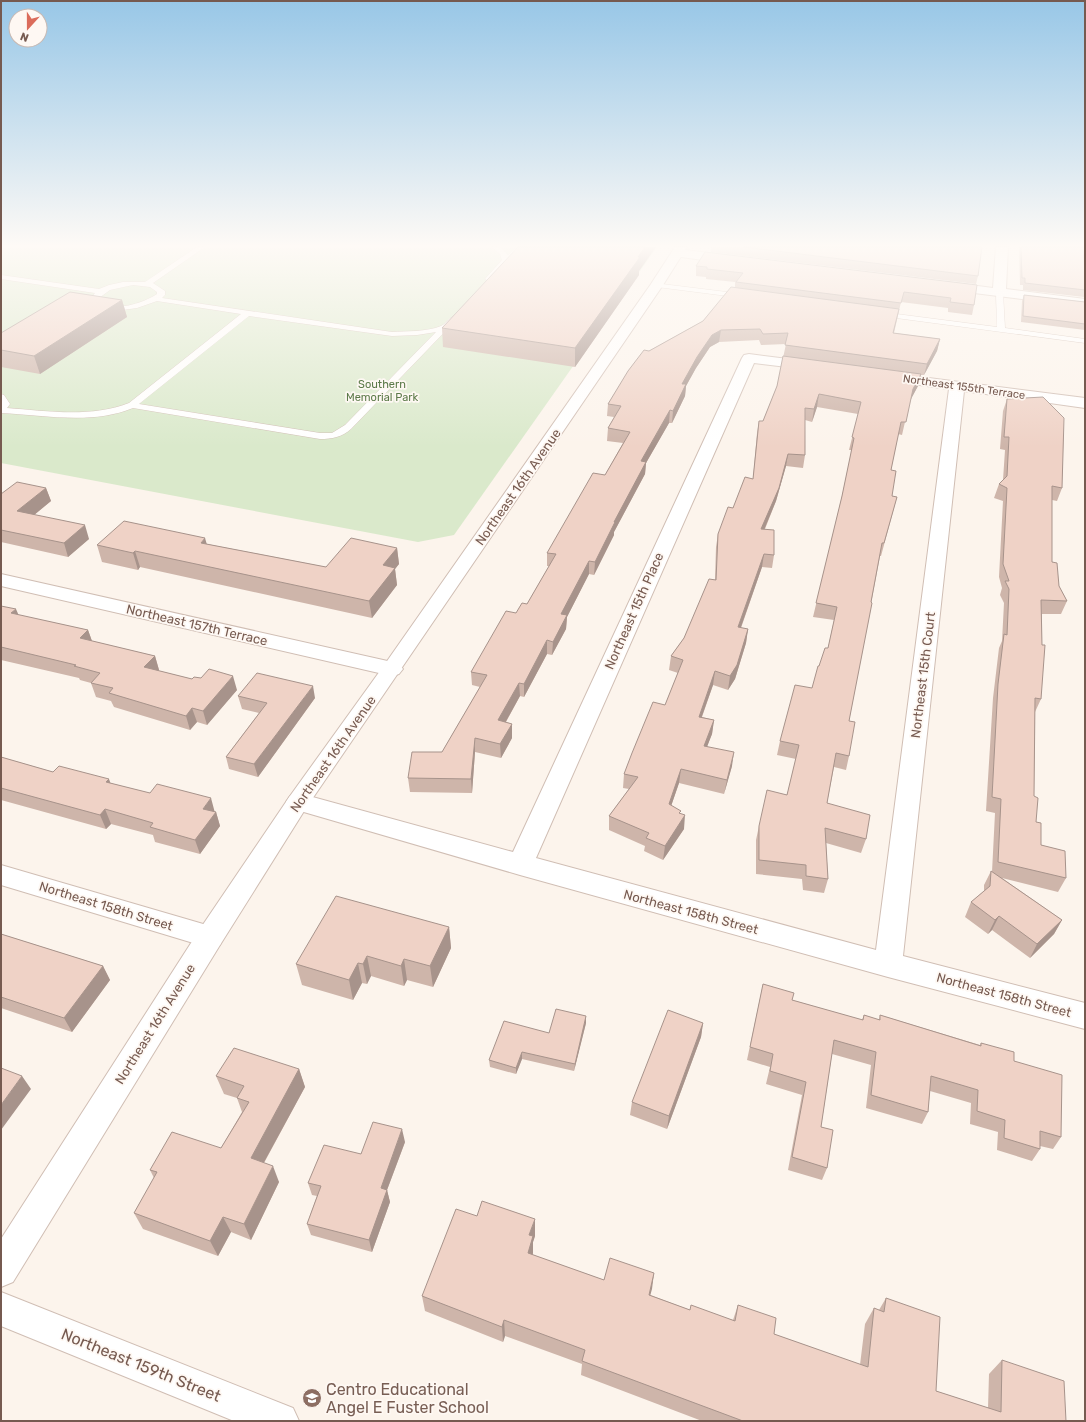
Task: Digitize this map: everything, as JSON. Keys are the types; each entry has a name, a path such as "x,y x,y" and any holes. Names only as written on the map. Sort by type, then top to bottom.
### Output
{"street":[{"name":"Northeast 16th Avenue","path":"1,1270 210,937 298,802 392,669 637,313"},
{"name":"Northeast 15th Place","path":"520,865 749,358 826,368"},
{"name":"Northeast 155th Terrace","path":"880,375 1085,403"},
{"name":"Northeast 15th Court","path":"888,965 957,386"},
{"name":"Northeast 157th Terrace","path":"1,580 392,669"},
{"name":"Northeast 158th Street","path":"298,802 520,865 888,965 1085,1016"},
{"name":"Northeast 158th Street","path":"1,874 210,937"},
{"name":"Northeast 159th Street","path":"1,1309 280,1421"}],"lane":[{"path":"1,397 5,404 2,410 68,414 109,413 124,410 247,313"},
{"path":"249,313 392,334 417,333 445,328"},
{"path":"132,405 320,436 331,437 342,434 459,313"},
{"path":"879,313 1085,341"},
{"path":"1000,313 1001,330"}],"green space":[{"name":"Southern Memorial Park","path":"1,313 610,313 454,535 418,542 1,463"}],"building":[{"path":"34,313 101,313 34,356 1,350 1,333"},
{"path":"456,313 600,313 575,348 442,328"},
{"path":"709,313 898,313 893,333 940,339 927,364 785,345 788,333 763,334 760,329 721,330 712,335 697,357 682,384 686,384 673,411 670,410 641,461 646,462 614,522 595,562 589,561 561,614 567,615 553,642 547,640 524,684 519,683 498,720 512,724 500,744 475,738 471,779 408,778 412,752 442,752 487,675 471,672 506,611 516,613 522,603 527,604 556,554 547,553 593,473 605,475 630,432 608,428 621,406 608,404 628,371 644,350 649,351 703,321"},
{"path":"1023,313 1085,313 1085,324 1023,316"},
{"path":"783,356 921,374 913,389 906,422 901,422 891,470 896,471 892,496 897,497 884,543 882,543 871,602 849,721 855,722 849,756 836,753 827,803 870,815 866,839 825,828 828,879 806,876 806,865 759,860 759,826 767,790 787,795 799,745 780,741 795,685 812,688 825,648 828,648 837,607 816,603 842,496 854,438 852,437 861,402 819,394 814,409 805,408 805,455 788,454 779,488 761,529 774,530 774,555 764,554 738,627 748,629 737,665 730,676 715,671 699,717 714,720 704,746 734,752 727,780 681,769 669,804 681,811 679,813 685,815 665,846 646,838 649,833 609,816 638,777 624,774 632,753 653,702 665,705 683,660 671,656 684,638 709,579 716,580 718,534 728,507 733,508 745,477 753,479 759,421 763,421 777,386"},
{"path":"1043,397 1064,418 1062,488 1052,486 1052,562 1057,563 1059,586 1067,601 1041,600 1042,645 1045,645 1041,699 1035,698 1034,796 1038,798 1036,822 1041,823 1041,845 1065,851 1066,878 998,862 1001,799 992,797 998,684 1004,634 1007,635 1009,589 1005,581 1009,581 1003,564 1007,488 999,484 1007,476 1009,437 1004,437 1007,399"},
{"path":"17,482 46,488 17,511 85,525 64,543 1,530 1,494"},
{"path":"124,521 205,538 201,543 326,567 351,538 397,548 383,565 395,568 369,601 135,551 133,553 97,545"},
{"path":"1,606 16,609 11,613 88,630 80,638 155,656 144,667 192,679 194,677 201,678 209,669 233,676 203,711 192,708 186,716 109,693 113,688 91,683 100,673 74,666 76,665 1,647"},
{"path":"257,673 313,686 254,764 226,757 267,703 238,696"},
{"path":"1,757 53,772 59,766 109,779 106,782 150,793 157,784 211,798 203,809 216,812 195,840 150,827 153,823 105,809 100,815 1,788"},
{"path":"991,871 1062,920 1037,944 999,916 995,920 971,902 990,886"},
{"path":"336,896 449,927 430,966 404,959 401,966 367,956 363,964 358,963 349,980 296,964"},
{"path":"1,934 103,966 64,1018 1,997"},
{"path":"763,984 794,993 792,1000 863,1020 864,1015 880,1020 880,1015 981,1046 981,1043 1014,1052 1014,1061 1062,1075 1061,1137 1040,1131 1040,1149 1004,1138 1005,1120 977,1111 978,1090 931,1076 928,1112 871,1095 876,1052 834,1040 821,1127 833,1130 827,1168 792,1157 806,1082 770,1071 773,1054 750,1047"},
{"path":"556,1009 586,1016 575,1064 522,1052 516,1068 489,1060 504,1021 549,1033"},
{"path":"668,1010 703,1023 669,1116 632,1102"},
{"path":"234,1048 299,1069 251,1158 273,1166 244,1224 223,1217 210,1241 134,1213 157,1172 150,1170 172,1132 221,1148 249,1102 237,1098 244,1086 216,1076"},
{"path":"1,1068 22,1076 1,1105"},
{"path":"373,1122 402,1129 381,1188 387,1190 369,1240 307,1224 321,1186 308,1183 324,1145 361,1154"},
{"path":"482,1201 535,1219 529,1235 533,1236 528,1253 604,1280 610,1258 654,1273 649,1295 690,1310 691,1305 735,1321 738,1305 776,1318 774,1334 868,1367 874,1308 884,1312 886,1298 940,1317 936,1391 1001,1412 1002,1360 1064,1381 1066,1421 743,1421 582,1361 585,1350 504,1320 502,1327 422,1296 456,1209 477,1216"}],"place":[{"name":"Centro Educational Angel E Fuster School","path":"312,1398"}]}
